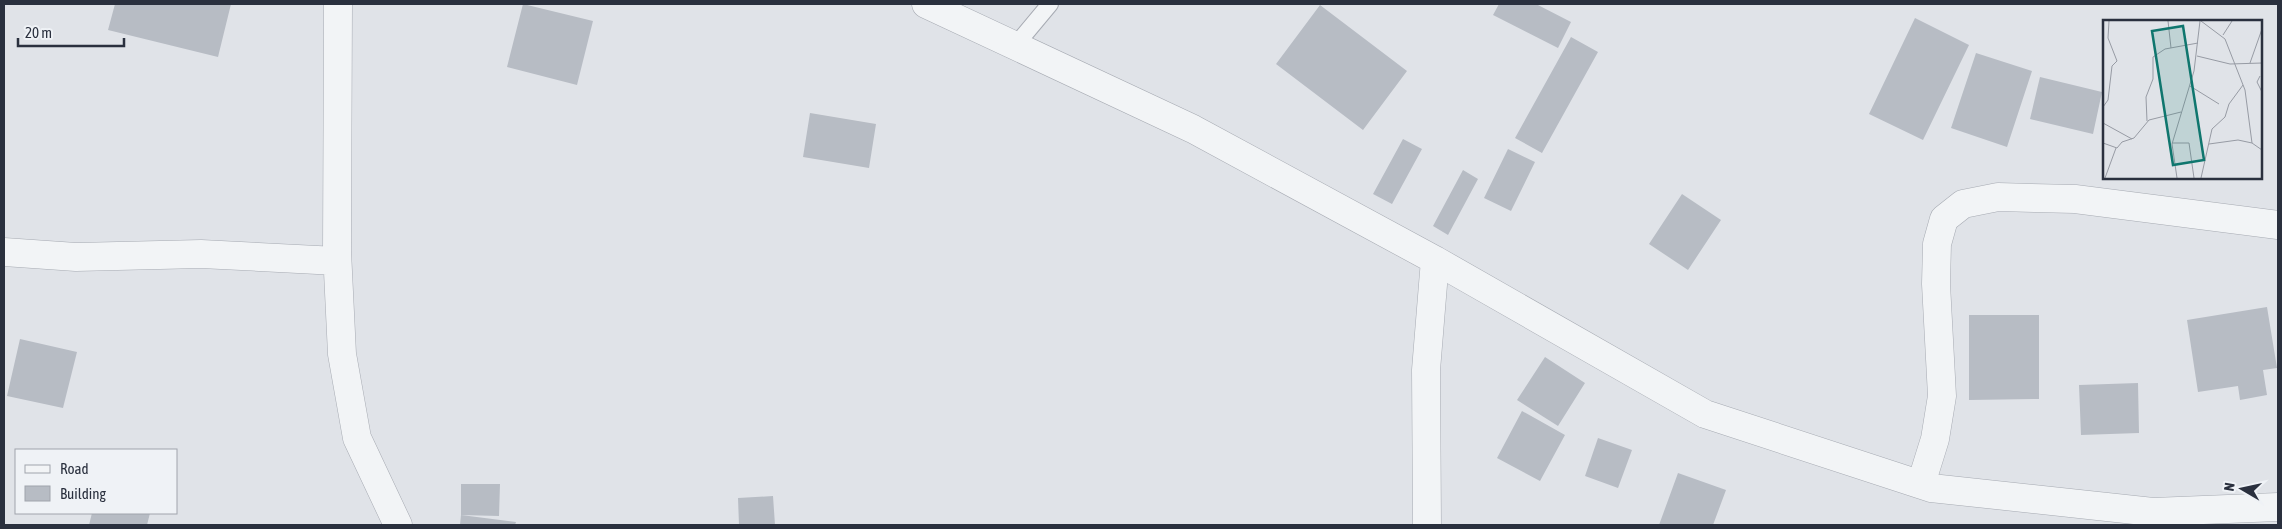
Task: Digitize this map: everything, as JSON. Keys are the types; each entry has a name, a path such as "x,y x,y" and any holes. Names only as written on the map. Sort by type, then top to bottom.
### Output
{"street":[{"path":"338,4 337,261 342,354 356,438 398,525"},
{"path":"926,4 1193,129 1434,260 1706,414 1931,488 2153,512 2278,507"},
{"path":"1921,484 1935,439 1942,396 1936,284 1937,244 1944,219 1963,204 1998,197 2075,199 2278,225"},
{"path":"4,252 76,257 201,254 337,261"},
{"path":"1427,525 1426,370 1434,260"}],"lane":[{"path":"1016,46 1050,4"}],"building":[{"path":"115,4 231,4 218,57 108,30"},
{"path":"523,4 593,21 577,85 507,67"},
{"path":"1499,4 1536,4 1571,22 1558,48 1493,15"},
{"path":"1320,5 1407,71 1363,130 1276,64"},
{"path":"1915,18 1969,45 1923,140 1869,114"},
{"path":"1571,37 1598,52 1542,153 1515,138"},
{"path":"1976,53 2032,71 2007,147 1951,128"},
{"path":"2040,77 2102,92 2093,134 2030,119"},
{"path":"810,113 876,124 869,168 803,157"},
{"path":"1403,139 1422,149 1392,204 1373,194"},
{"path":"1508,149 1535,162 1511,211 1484,198"},
{"path":"1463,170 1478,179 1448,235 1433,226"},
{"path":"1682,194 1721,220 1688,270 1649,244"},
{"path":"2267,307 2277,368 2263,370 2267,395 2240,400 2238,386 2198,392 2187,320"},
{"path":"1969,315 2039,315 2039,399 1969,400"},
{"path":"20,339 77,352 63,408 7,396"},
{"path":"1545,357 1585,383 1558,426 1517,400"},
{"path":"2138,383 2139,433 2081,435 2079,385"},
{"path":"1522,411 1565,435 1540,481 1497,458"},
{"path":"1598,438 1632,450 1618,488 1585,476"},
{"path":"1678,473 1726,490 1713,525 1659,525"},
{"path":"461,484 500,484 499,516 461,515"},
{"path":"773,496 775,525 739,525 738,498"},
{"path":"92,514 150,514 147,525 89,525"},
{"path":"461,515 516,522 515,525 460,525"}]}
